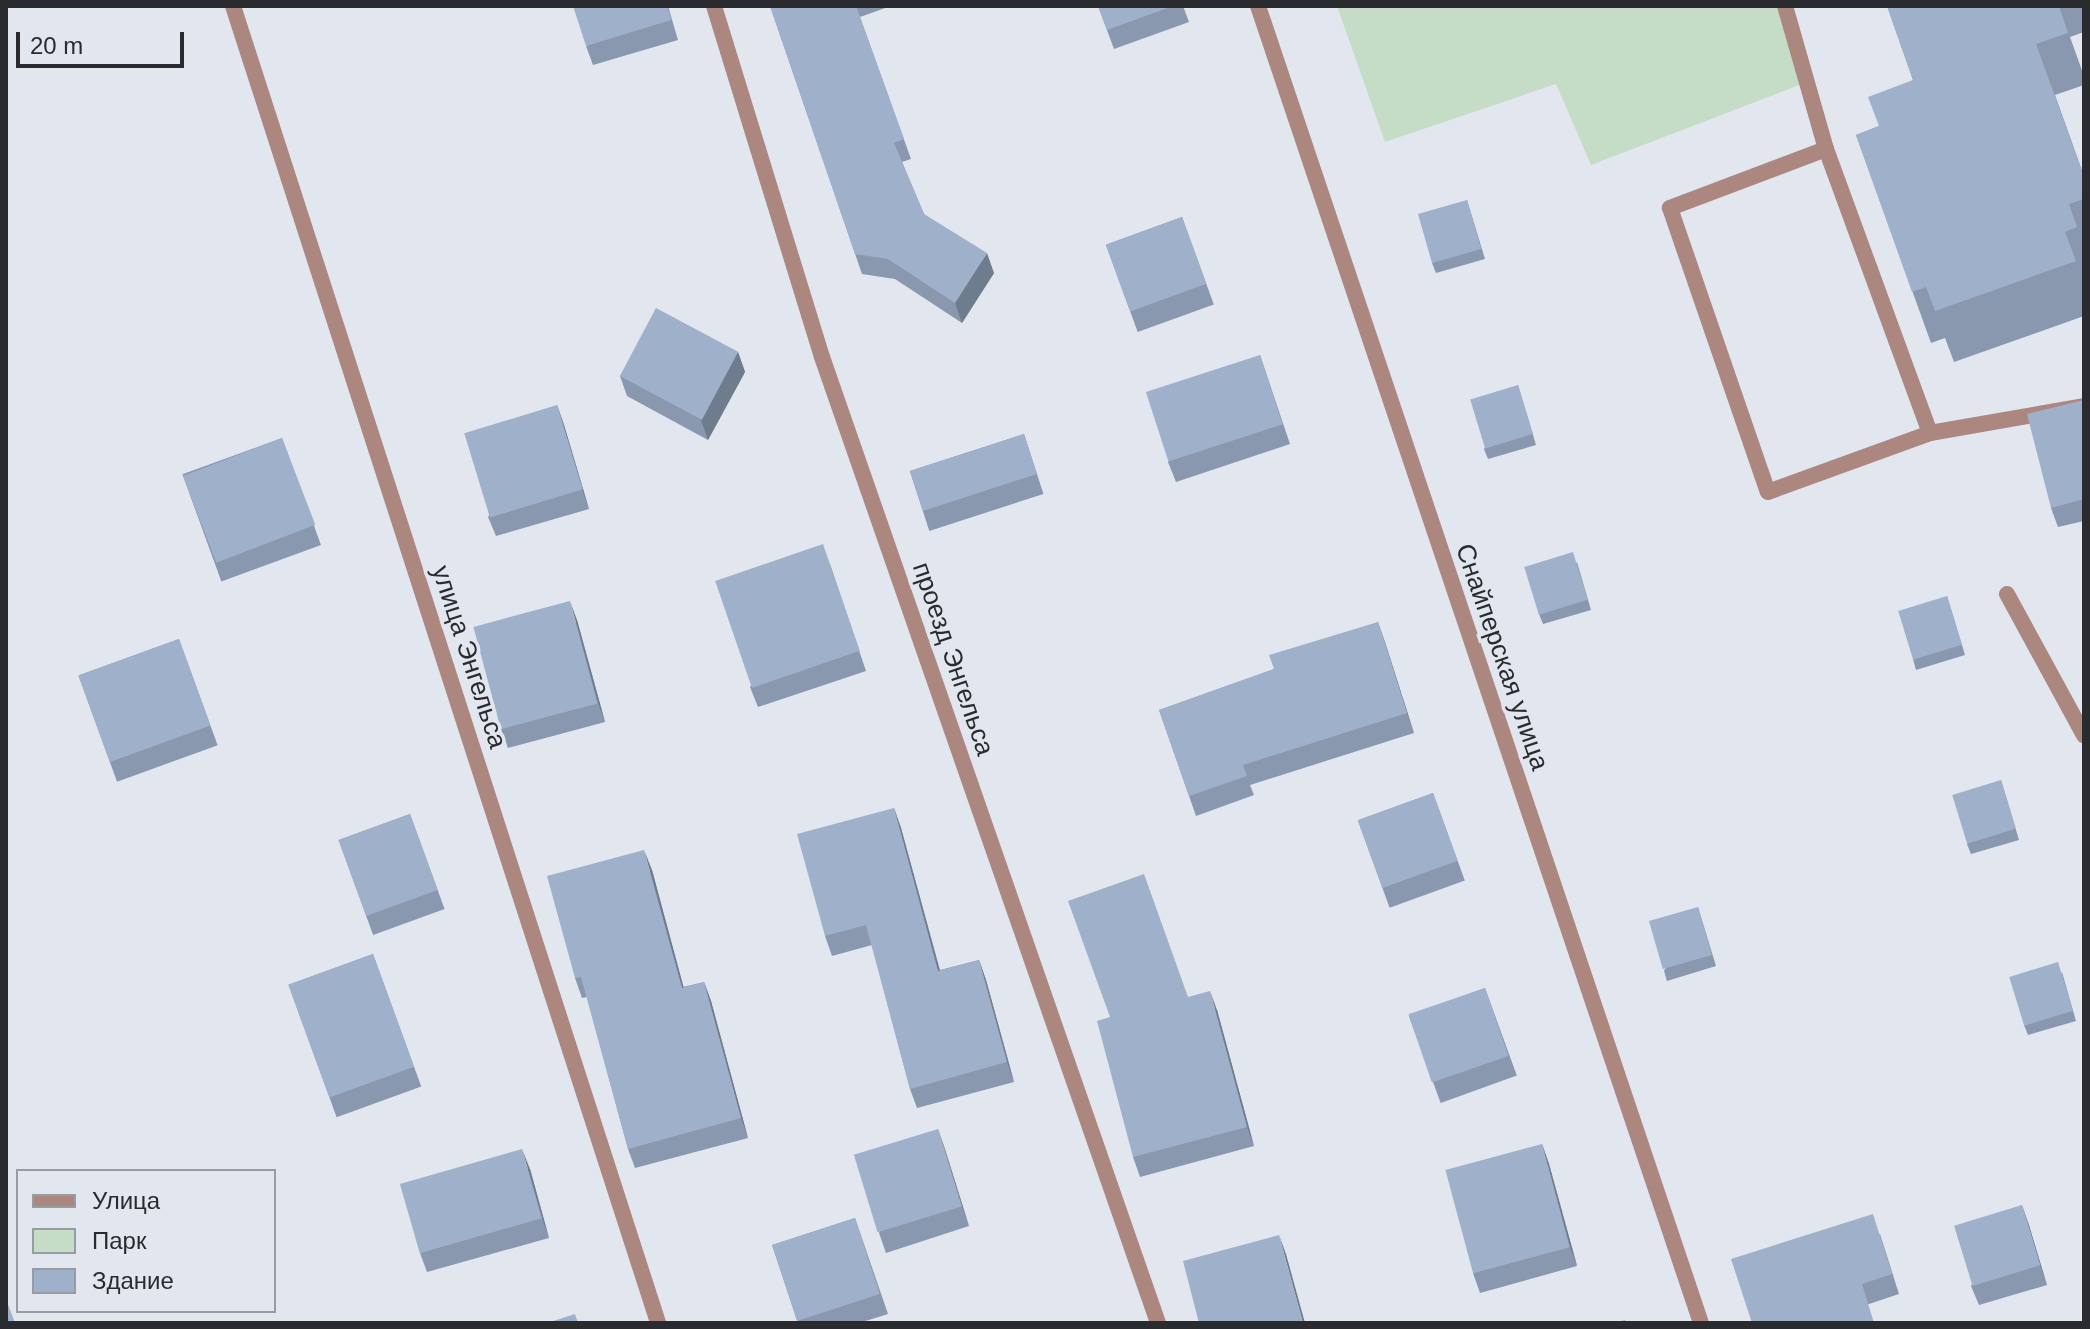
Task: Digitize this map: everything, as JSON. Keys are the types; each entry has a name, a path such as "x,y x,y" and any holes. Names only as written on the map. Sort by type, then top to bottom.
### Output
{"street":[{"name":"улица Энгельса","path":"233,6 658,1323"},
{"name":"проезд Энгельса","path":"714,6 822,357 1158,1323"},
{"name":"Снайперская улица","path":"1258,6 1701,1323"},
{"path":"1785,6 1826,149 1930,433"},
{"path":"1826,149 1670,208 1768,492 1930,433 2084,406"},
{"path":"2007,594 2084,735"}],"green space":[{"path":"1337,6 1786,6 1807,82 1591,165 1556,84 1385,142"}],"building":[{"path":"573,6 667,6 671,20 586,46"},
{"path":"770,6 856,6 904,139 894,143 924,214 987,253 955,303 888,259 855,254"},
{"path":"1098,6 1173,6 1107,30"},
{"path":"1887,6 2059,6 2068,33 2036,44 2084,177 2084,199 2069,204 2077,227 2065,232 2076,261 1935,311 1926,287 1912,292 1856,135 1879,126 1868,97 1913,80"},
{"path":"1467,200 1481,249 1432,263 1418,214"},
{"path":"1182,217 1206,284 1130,311 1106,245"},
{"path":"656,308 738,352 702,420 620,376"},
{"path":"1260,355 1283,424 1168,462 1146,392"},
{"path":"1518,385 1533,434 1485,448 1470,400"},
{"path":"2084,400 2084,499 2051,508 2027,414"},
{"path":"557,405 583,489 490,518 464,433"},
{"path":"1024,434 1037,474 923,511 910,471"},
{"path":"282,438 315,525 216,563 183,476"},
{"path":"823,544 860,651 752,688 715,581"},
{"path":"1573,552 1588,600 1539,615 1524,567"},
{"path":"1947,596 1962,645 1913,660 1898,611"},
{"path":"570,601 597,703 501,729 473,627"},
{"path":"1378,622 1407,713 1243,765 1247,776 1189,796 1159,710 1274,669 1269,655"},
{"path":"179,639 210,725 110,762 78,676"},
{"path":"2001,780 2016,829 1967,844 1952,795"},
{"path":"1433,793 1458,861 1382,888 1358,820"},
{"path":"894,808 938,971 979,960 1007,1062 910,1089 866,925 825,936 797,834"},
{"path":"410,814 438,890 366,916 339,840"},
{"path":"644,850 682,988 704,982 741,1118 628,1149 581,977 575,978 547,876"},
{"path":"1144,874 1188,997 1210,991 1247,1127 1133,1157 1097,1021 1110,1017 1068,901"},
{"path":"1698,907 1712,955 1663,969 1649,921"},
{"path":"373,954 414,1067 329,1098 288,985"},
{"path":"2058,962 2073,1011 2024,1026 2009,977"},
{"path":"1485,988 1508,1056 1432,1082 1408,1014"},
{"path":"938,1129 962,1206 878,1232 854,1155"},
{"path":"1542,1144 1570,1247 1473,1273 1445,1170"},
{"path":"522,1149 542,1218 420,1253 400,1184"},
{"path":"2022,1205 2040,1265 1973,1286 1954,1226"},
{"path":"1873,1214 1892,1274 1862,1284 1874,1323 1752,1323 1731,1259"},
{"path":"855,1218 880,1294 797,1321 772,1245"},
{"path":"1279,1235 1303,1323 1199,1323 1183,1261"},
{"path":"6,1299 15,1323 6,1323"},
{"path":"575,1314 578,1323 547,1323"}]}
